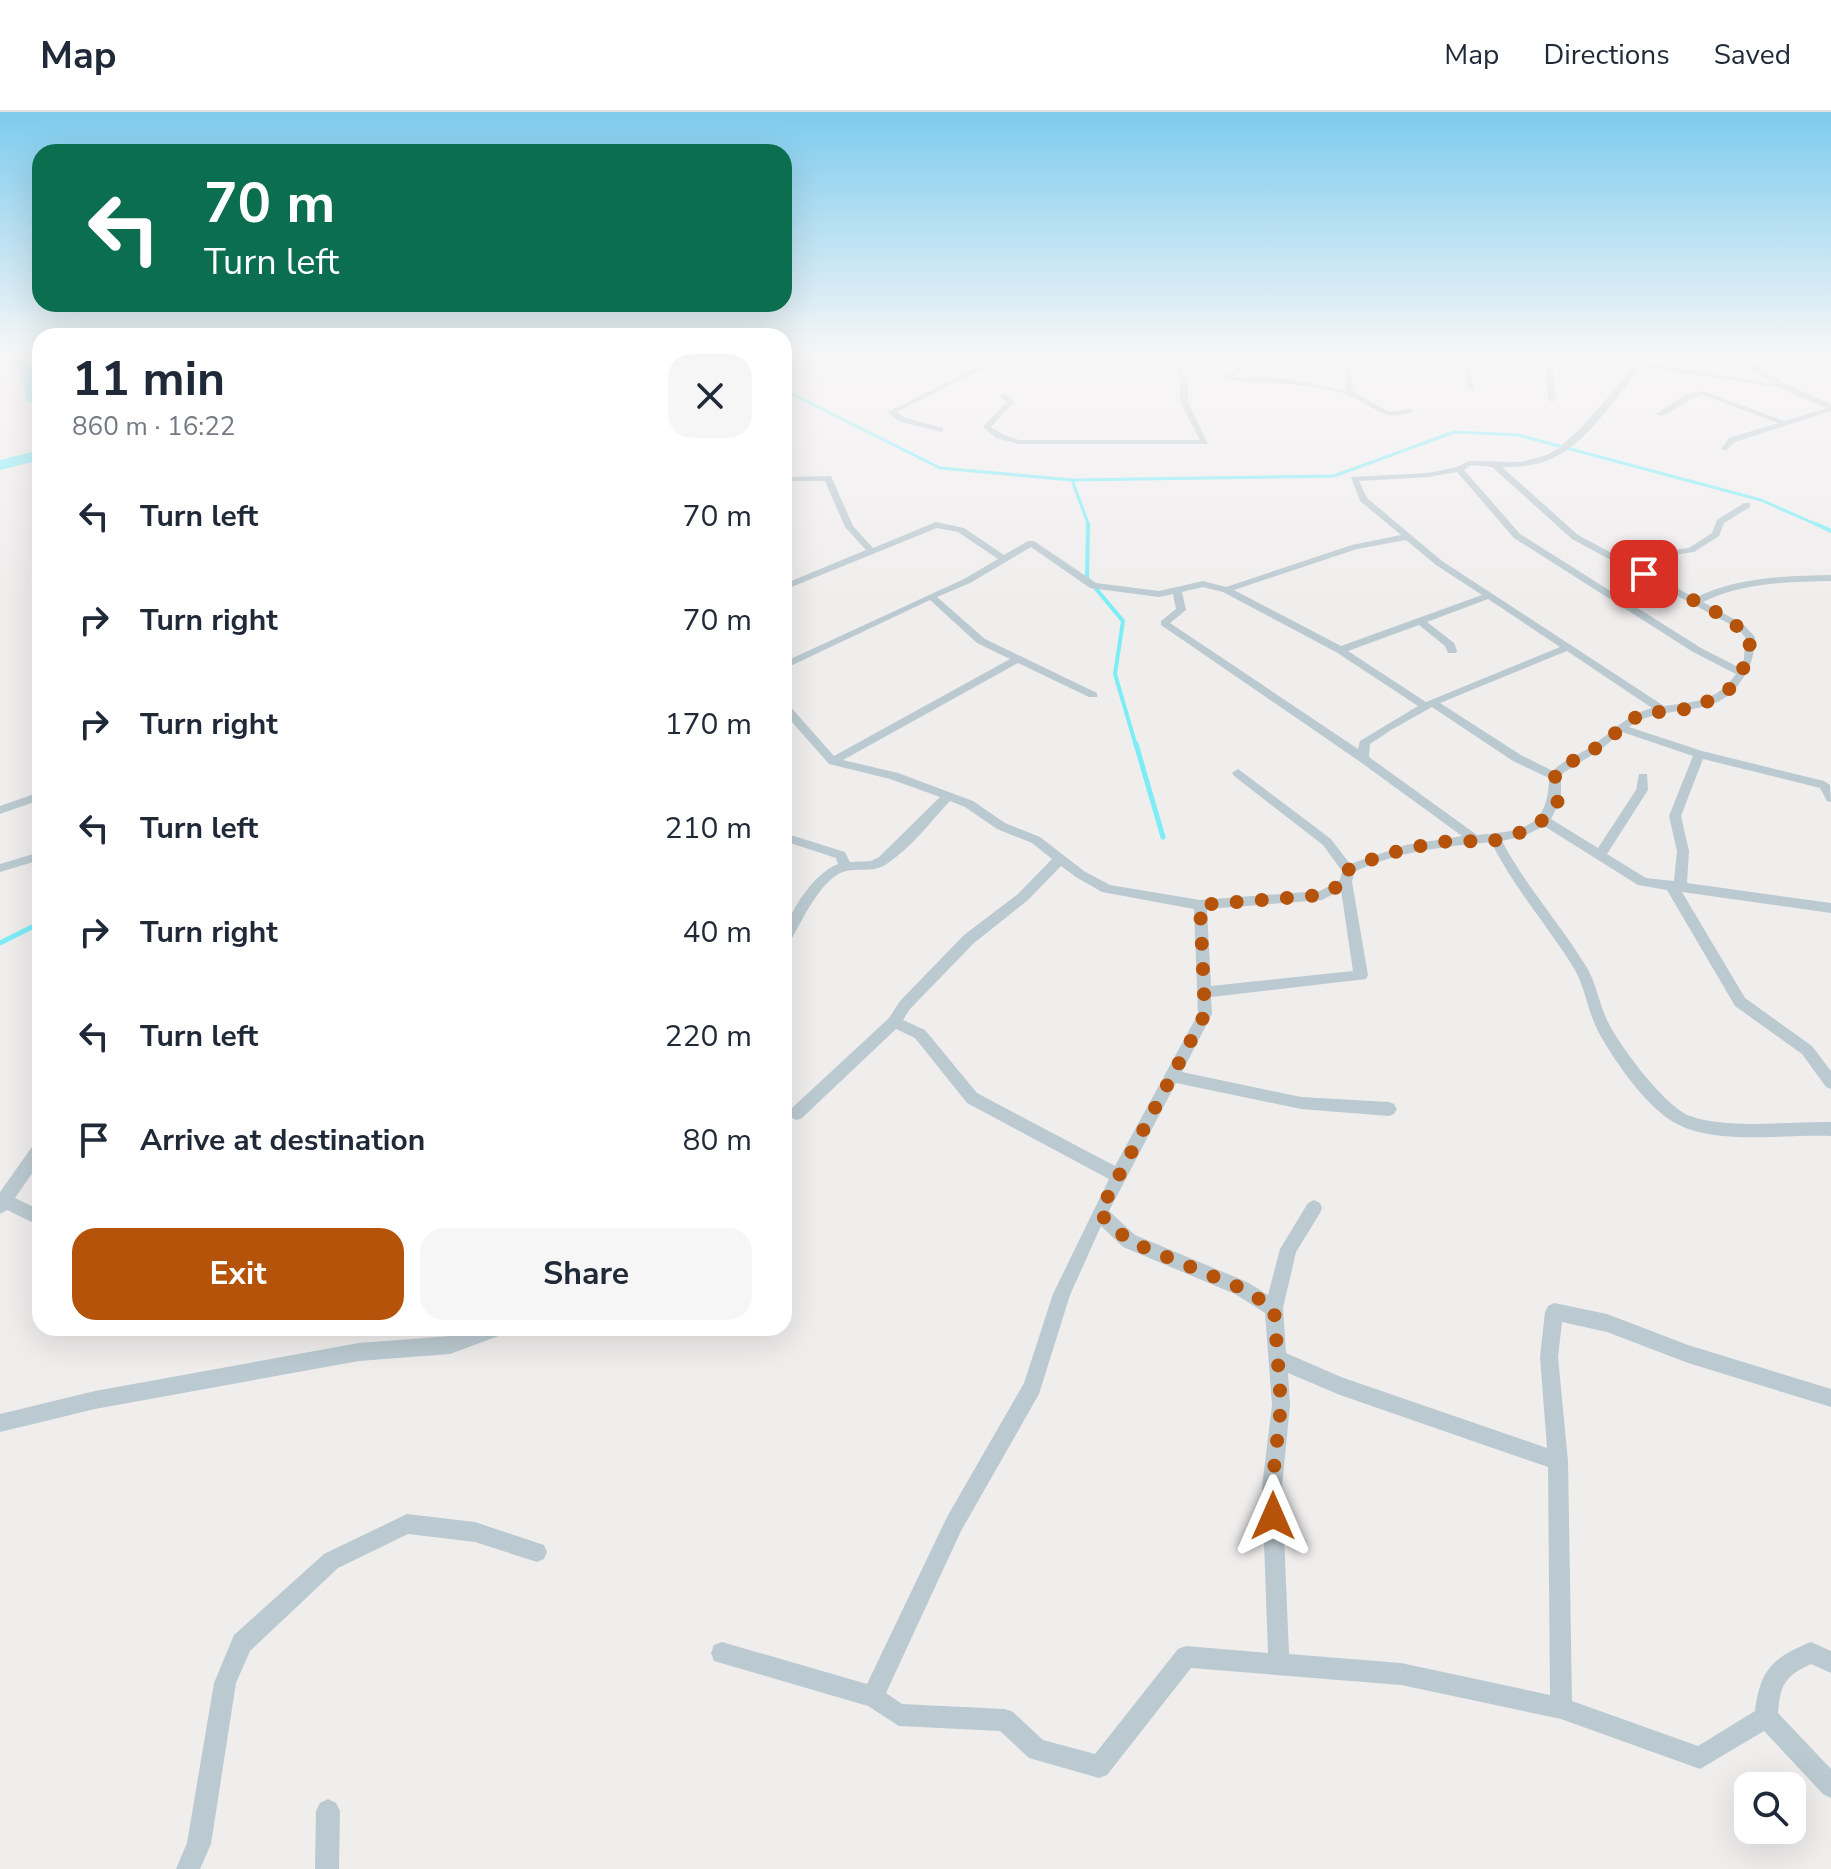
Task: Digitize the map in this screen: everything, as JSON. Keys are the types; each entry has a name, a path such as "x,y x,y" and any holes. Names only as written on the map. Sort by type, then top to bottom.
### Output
{"street":[{"path":"999,436 1019,442 1205,442 1202,436"},
{"path":"1581,436 1549,458 1494,464 1469,463 1459,469 1428,475 1354,479 1363,499 1406,537 1486,597 1663,710"},
{"path":"1725,449 1732,440 1743,436"},
{"path":"792,717 833,761 875,770 969,804 1001,826 1036,840 1080,874 1107,889 1200,905 1322,895 1383,855 1441,842 1496,840 1543,820 1554,810 1559,797 1555,776 1560,768 1596,748 1640,714 1702,706 1731,688 1749,659 1750,637 1740,626 1575,537 1494,464"},
{"path":"1459,469 1517,536 1697,650 1742,673"},
{"path":"792,479 828,478 849,527 872,552"},
{"path":"1618,560 1691,550 1716,534 1720,522 1747,505"},
{"path":"792,584 936,525 961,530 1002,558"},
{"path":"1226,590 1355,547 1406,537"},
{"path":"792,662 967,581 1031,543 1093,586 1177,592 1203,584 1226,590 1340,650 1517,758 1555,776"},
{"path":"1695,602 1711,593 1736,586 1831,578"},
{"path":"1177,592 1181,610 1164,623 1363,758 1477,841"},
{"path":"931,596 981,641 1093,695"},
{"path":"1340,650 1486,597"},
{"path":"1422,622 1450,645 1452,651"},
{"path":"1363,758 1364,743 1392,722 1568,647"},
{"path":"833,761 1016,660"},
{"path":"1622,728 1699,754 1828,785 1831,798"},
{"path":"1699,754 1675,816 1683,851 1675,885 1740,1002 1807,1050 1831,1083"},
{"path":"1204,992 1361,975 1347,876 1327,842 1238,773"},
{"path":"1599,856 1642,790 1643,777"},
{"path":"792,928 827,876 845,865 877,864 900,849 914,828 948,796"},
{"path":"0,810 32,799"},
{"path":"1543,820 1643,882 1831,908"},
{"path":"792,840 841,855 845,865"},
{"path":"1496,840 1508,866 1580,968 1599,1020 1612,1041 1675,1115 1739,1131 1781,1127 1831,1129"},
{"path":"0,868 32,858"},
{"path":"797,1113 894,1022 905,1005 969,939 1023,897 1061,858"},
{"path":"873,1697 954,1524 1032,1387 1062,1294 1099,1213 1205,1014 1200,905"},
{"path":"894,1022 920,1034 972,1098 1118,1176"},
{"path":"1172,1076 1301,1103 1389,1109"},
{"path":"32,1161 2,1204 32,1215"},
{"path":"1279,1666 1272,1487 1281,1405 1274,1308 1288,1249 1314,1208"},
{"path":"1099,1213 1129,1241 1241,1288 1274,1308"},
{"path":"1561,1708 1558,1461 1549,1357 1554,1312 1607,1323 1688,1354 1831,1398"},
{"path":"0,1423 95,1400 359,1352 450,1345 475,1336"},
{"path":"1278,1359 1340,1386 1558,1461"},
{"path":"188,1869 199,1844 225,1683 242,1643 331,1561 407,1524 475,1532 537,1552"},
{"path":"722,1653 873,1697 899,1715 1005,1720 1037,1750 1099,1767 1186,1657 1401,1674 1561,1708 1700,1758 1766,1717"},
{"path":"1831,1662 1811,1653 1783,1664 1768,1688 1766,1717 1831,1786"},
{"path":"327,1869 328,1811"}],"waterway":[{"path":"876,436 940,468 1072,480"},
{"path":"1072,480 1334,476 1443,436"},
{"path":"1522,436 1761,500 1820,526"},
{"path":"0,465 32,457"},
{"path":"1072,480 1089,526"},
{"path":"1088,524 1087,578 1123,621 1115,674 1136,746"},
{"path":"1816,524 1831,531"},
{"path":"1136,744 1163,837"},
{"path":"0,943 32,927"}],"route":[{"path":"1273,1516 1272,1487 1281,1405 1274,1308 1241,1288 1129,1241 1099,1213 1205,1014 1200,905 1322,895 1346,882 1348,870 1367,860 1441,842 1489,841 1516,833 1543,820 1554,810 1559,797 1555,776 1560,768 1596,748 1640,714 1696,708 1731,688 1749,659 1750,637 1727,618 1644,574"}]}
